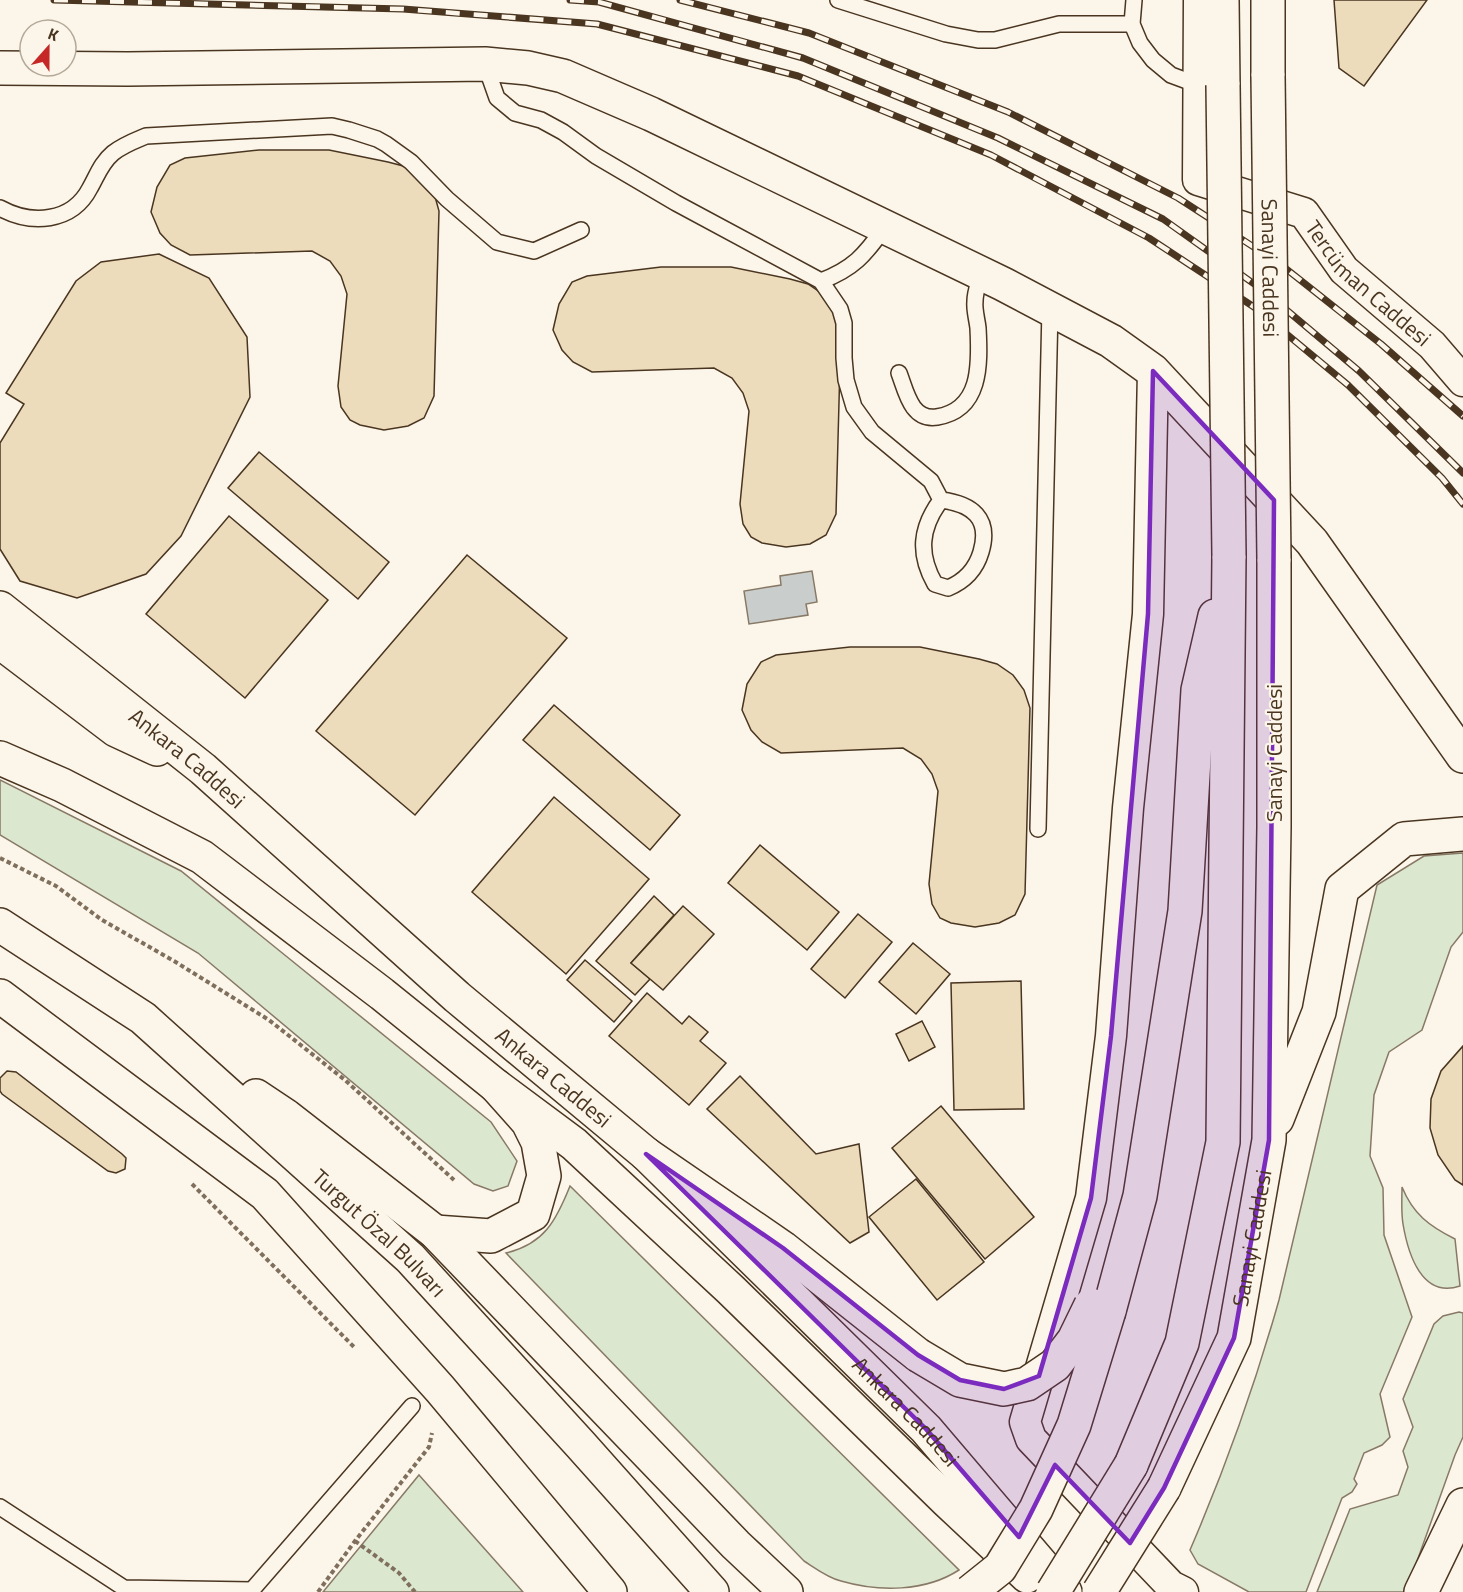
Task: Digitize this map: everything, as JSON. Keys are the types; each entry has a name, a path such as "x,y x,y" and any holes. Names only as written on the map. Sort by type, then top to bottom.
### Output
{"main road":[{"name":"Sanayi Caddesi","path":"1222,0 1211,85 1229,556"},
{"name":"Sanayi Caddesi","path":"1164,1488 1234,1338 1269,1140 1274,827 1274,559 1268,0"},
{"path":"0,68 128,69 485,64 528,68 563,76 661,119 1050,309 1111,341 1153,371 1312,542 1463,756"},
{"path":"970,1592 1000,1568 1036,1509 1074,1425 1100,1308 1140,1196 1185,911 1198,690 1229,556"},
{"path":"1053,1592 1131,1466 1182,1343 1223,1142 1229,556"},
{"name":"Ankara Caddesi","path":"0,608 203,769 457,997 646,1154 926,1429 1065,1592"},
{"path":"0,642 116,730 203,769"},
{"name":"Ankara Caddesi","path":"0,758 62,785 202,857 382,993 496,1086 574,1144 731,1290 947,1501 1044,1592"},
{"path":"1269,1140 1318,1012 1342,890 1404,839 1463,834"},
{"name":"Turgut Özal Bulvarı","path":"0,925 143,1018 410,1258 712,1592"},
{"path":"0,996 265,1194 440,1389 610,1592"},
{"path":"143,1018 286,1116 435,1232 736,1545 786,1592"},
{"path":"435,1232 491,1236 533,1214 544,1176 538,1142 528,1122 496,1086"},
{"path":"646,1154 783,1248 918,1355 960,1380 1004,1389 1027,1384 1055,1365 1100,1308"},
{"path":"1100,1592 1164,1488"},
{"path":"1118,1592 1164,1488"},
{"path":"1421,1592 1463,1505"}],"street":[{"path":"1199,0 1211,85"},
{"name":"Tercüman Caddesi","path":"1211,85 1198,180 1304,213 1344,270 1432,345 1463,381"},
{"path":"1153,371 1148,614 1128,808 1112,1036 1091,1198 1025,1422 1030,1439 1171,1586 1183,1592"}],"lane":[{"path":"838,0 946,34 978,40 995,40 1059,24 1132,24"},
{"path":"1134,0 1132,24 1140,43 1161,68 1171,75 1211,85"},
{"path":"485,64 497,98 515,113 542,120 596,156 676,203 821,281 840,309 844,323 843,357 846,380 854,407 872,432 931,481 940,500"},
{"path":"0,208 22,218 35,220 48,219 65,213 79,203 112,153 128,142 146,136 332,126 378,139 386,144 411,162 447,199 497,242 534,251 581,230"},
{"path":"821,281 851,267 885,228"},
{"path":"898,373 911,406 919,414 933,418 940,417 957,411 965,404 974,386 977,370 978,329 975,300 981,274"},
{"path":"1038,829 1050,309"},
{"path":"940,500 959,503 969,508 980,520 985,534 976,568 948,588 935,584 924,561 923,540 930,514 940,500"},
{"path":"0,1507 124,1588 252,1590 412,1406"}],"path":[{"path":"0,858 56,886 102,920 174,961 269,1020 345,1080 454,1180"},
{"path":"187,1179 362,1355"},
{"path":"318,1592 429,1447 433,1427 441,1436"},
{"path":"355,1541 399,1573 415,1592"}],"highlighted area":[{"path":"1153,371 1274,500 1269,1140 1234,1338 1164,1488 1130,1543 1055,1465 1019,1537 926,1429 646,1154 783,1248 918,1355 960,1380 1004,1389 1039,1376 1091,1198 1111,1036 1148,614"}],"green space":[{"path":"0,780 181,871 491,1122 517,1161 508,1186 493,1191 474,1184 198,953 0,835"},
{"path":"1463,853 1463,932 1451,947 1422,1030 1389,1052 1374,1095 1370,1156 1383,1188 1384,1235 1412,1317 1380,1394 1390,1437 1382,1445 1364,1453 1354,1479 1357,1484 1352,1492 1342,1498 1306,1592 1249,1592 1198,1564 1190,1550 1239,1426 1279,1300 1377,885 1424,856"},
{"path":"570,1186 959,1570 932,1583 886,1588 836,1580 804,1561 506,1253 530,1244 547,1229 554,1220"},
{"path":"1402,1187 1411,1205 1423,1218 1455,1239 1460,1286 1447,1288 1436,1286 1419,1271 1405,1236"},
{"path":"1463,1313 1463,1437 1406,1592 1317,1592 1350,1509 1398,1495 1408,1467 1403,1451 1413,1427 1403,1399 1434,1324 1443,1316"},
{"path":"419,1475 523,1592 323,1592"}],"shaded area":[{"path":"812,571 817,602 806,604 808,615 749,624 744,591 781,585 780,576"}],"building":[{"path":"1334,0 1427,0 1364,86 1339,68"},
{"path":"259,150 329,150 388,162 407,167 434,193 439,211 434,396 424,418 408,426 384,430 360,425 350,420 341,407 338,386 347,294 341,276 330,261 312,251 190,255 171,245 160,233 151,212 157,187 170,165 185,158"},
{"path":"159,254 209,278 247,337 250,397 181,536 146,574 77,598 20,581 0,549 0,443 24,404 6,393 76,281 101,262"},
{"path":"661,267 731,267 790,279 808,284 824,295 835,310 841,328 836,514 826,535 810,544 786,547 762,543 751,537 743,524 740,504 749,411 743,393 732,378 714,368 592,372 573,362 562,350 553,330 559,304 572,282 587,276"},
{"path":"259,452 389,562 358,599 228,488"},
{"path":"229,516 328,600 245,698 146,614"},
{"path":"467,555 567,638 415,815 316,731"},
{"path":"850,647 920,647 979,659 997,664 1013,675 1024,690 1030,708 1025,894 1015,915 999,923 975,927 951,923 940,918 932,904 929,884 938,791 932,774 921,759 903,748 781,753 762,742 751,730 742,710 747,684 761,662 776,655"},
{"path":"554,705 680,815 650,850 523,740"},
{"path":"554,797 649,879 566,974 472,892"},
{"path":"760,845 839,912 807,950 728,883"},
{"path":"654,896 674,915 631,963 650,979 635,995 596,961"},
{"path":"683,906 714,934 663,990 631,963"},
{"path":"858,914 892,942 845,998 811,969"},
{"path":"913,943 950,974 916,1014 879,982"},
{"path":"585,960 632,1001 614,1022 567,980"},
{"path":"1021,981 1024,1109 954,1110 951,983"},
{"path":"647,993 682,1024 689,1016 708,1032 700,1041 726,1063 689,1105 609,1036"},
{"path":"922,1021 935,1047 909,1061 896,1034"},
{"path":"1463,1046 1463,1185 1455,1180 1438,1155 1430,1128 1431,1099 1441,1071"},
{"path":"7,1071 16,1072 122,1154 126,1158 125,1169 116,1173 108,1171 2,1094 0,1078"},
{"path":"740,1076 816,1154 859,1144 869,1232 850,1243 707,1109"},
{"path":"941,1106 1034,1217 985,1259 892,1148"},
{"path":"916,1179 984,1262 937,1300 869,1217"}],"railway":[{"path":"54,0 403,9 597,24 798,76 991,155 1149,238 1254,307 1348,385 1442,478 1463,504"},
{"path":"570,0 599,2 803,58 998,138 1163,219 1264,291 1359,371 1463,473"},
{"path":"680,0 809,33 1008,112 1178,198 1280,264 1381,344 1463,416"}]}
